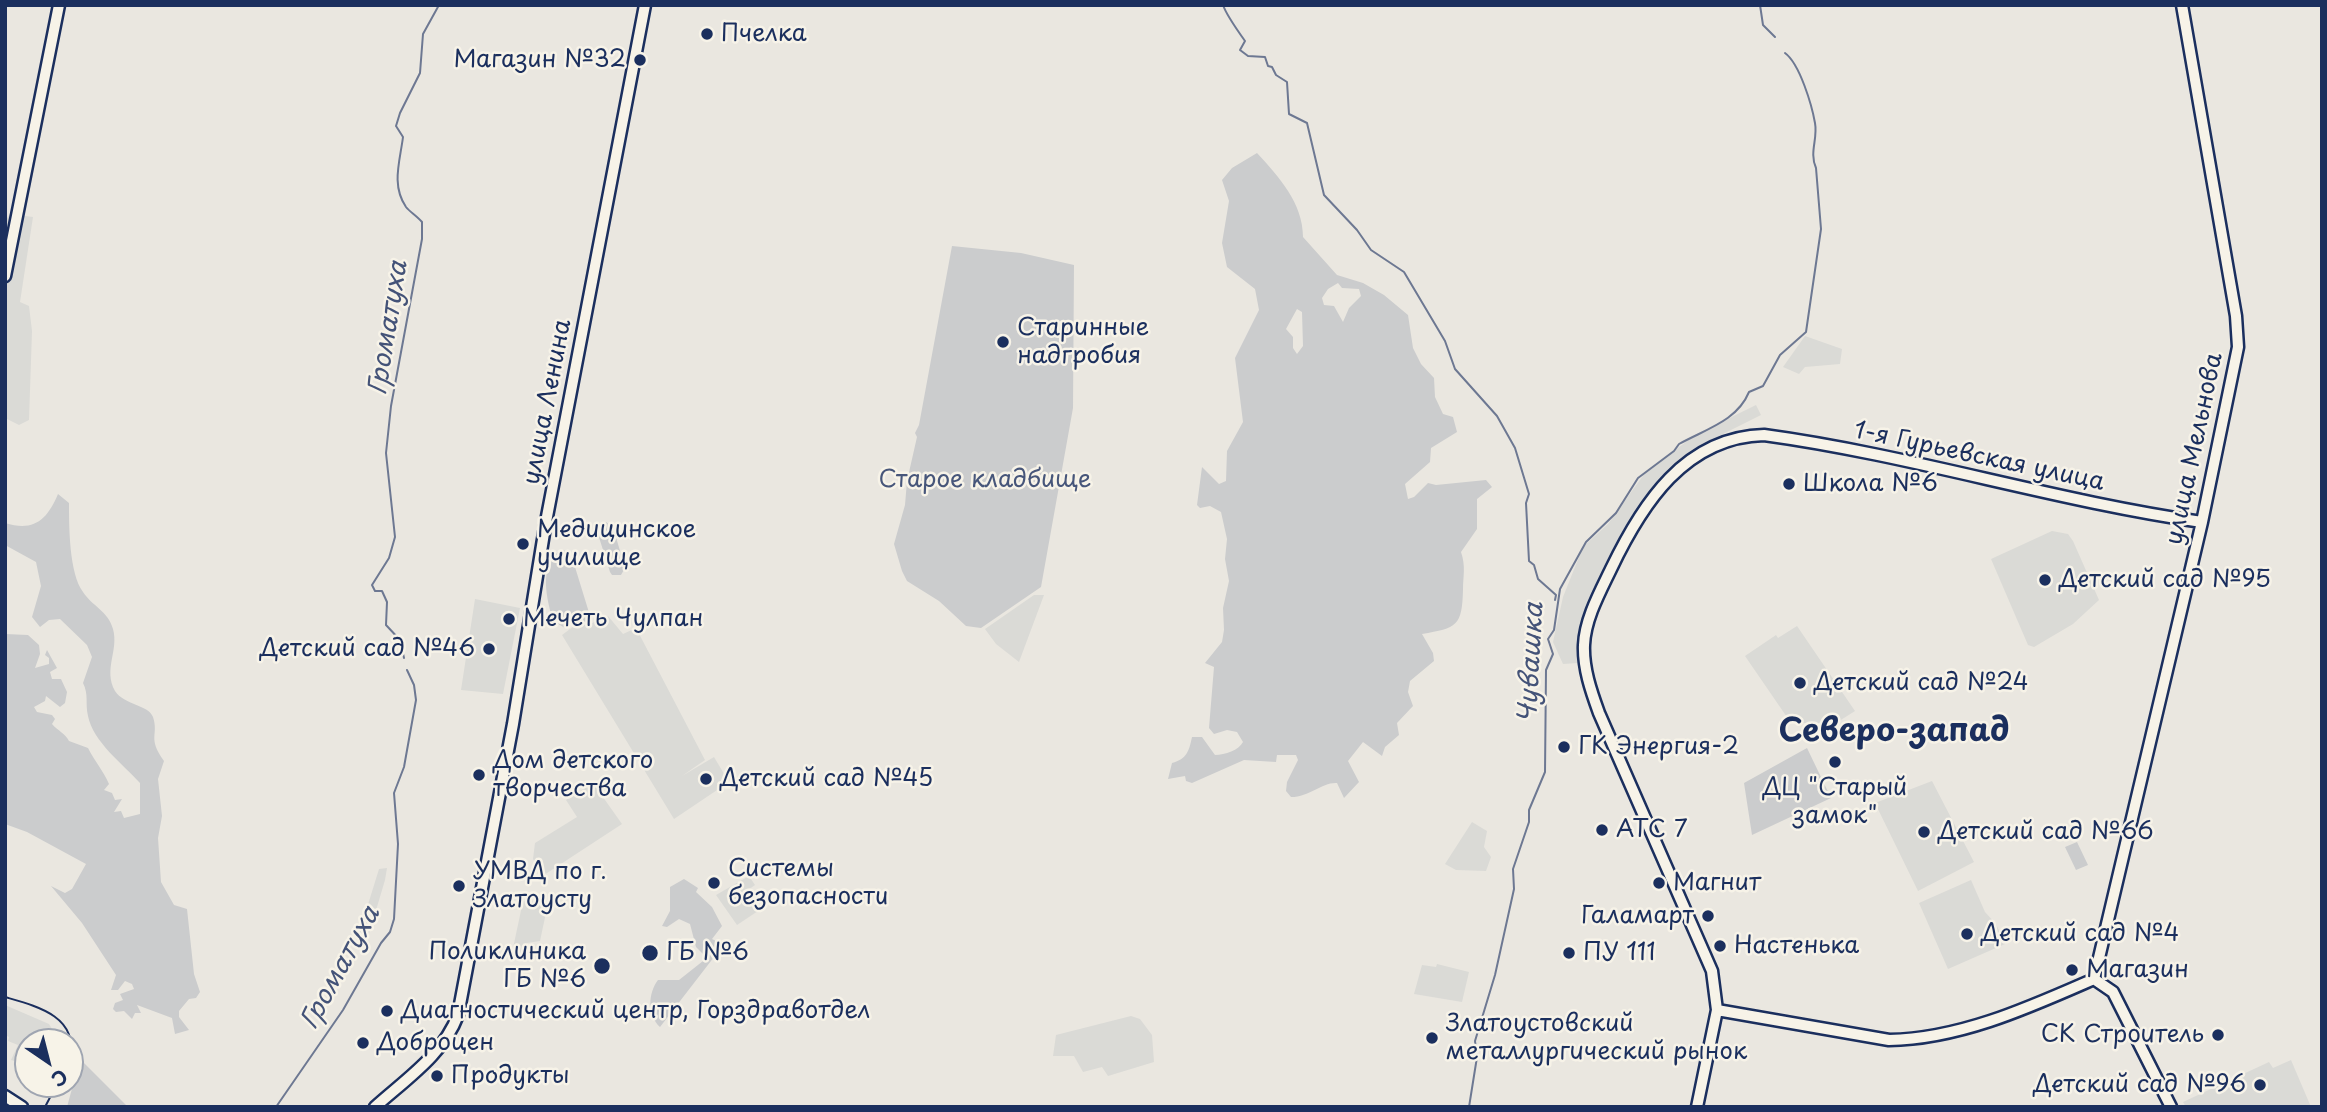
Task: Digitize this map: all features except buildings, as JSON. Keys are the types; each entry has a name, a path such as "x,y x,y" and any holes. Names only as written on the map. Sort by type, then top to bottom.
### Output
{"main road":[{"path":"5,276 59,5"},
{"name":"улица Ленина","path":"374,1107 444,1043 453,1028 460,1005 511,732 545,527 645,5"},
{"name":"улица Мельнова","path":"2094,979 2202,522 2238,347 2232,292 2182,5"},
{"name":"1-я Гурьевская улица","path":"1717,1010 1712,971 1589,686 1584,646 1587,625 1628,534 1654,496 1685,463 1711,445 1747,435 1785,438 2078,501 2202,522"},
{"path":"1697,1107 1717,1010 1889,1040 1916,1040 1983,1022 2094,979 2102,981 2113,992 2171,1107"},
{"path":"5,1096 22,1107"}],"shaded area":[{"path":"10,214 33,217 20,302 29,306 32,331 29,420 19,425 5,418 5,221"},
{"path":"1805,336 1842,349 1840,364 1805,367 1799,374 1783,367"},
{"path":"1756,405 1761,415 1703,444 1659,480 1621,533 1583,619 1578,663 1563,664 1553,642 1563,597 1583,547 1608,524 1645,473 1695,435"},
{"name":"Детский сад №95","path":"2052,531 2068,534 2073,541 2099,600 2073,624 2034,647 2028,645 1991,559"},
{"path":"1034,595 1044,595 1019,662 996,644 985,629"},
{"name":"Детский сад №46","path":"475,599 520,608 503,694 461,690"},
{"path":"608,616 623,634 636,628 705,760 682,776 714,757 729,782 674,819 562,635 574,626 590,624"},
{"name":"Детский сад №24","path":"1797,626 1855,711 1836,723 1791,723 1745,656 1776,635 1778,638"},
{"name":"Детский сад №66","path":"1932,781 1974,862 1918,891 1875,803"},
{"path":"593,783 622,824 544,875 533,859 535,843 577,817 566,800"},
{"path":"1472,822 1487,831 1484,847 1491,857 1486,871 1456,870 1445,864"},
{"path":"387,868 366,944 357,940 379,869"},
{"path":"749,876 755,885 745,892 758,911 737,925 716,895"},
{"name":"Детский сад №4","path":"1971,880 1985,912 1996,924 2005,944 1948,969 1919,903"},
{"path":"523,901 534,902 547,908 540,941 527,943 524,956 512,953"},
{"path":"1437,964 1469,972 1462,1002 1414,994 1422,965 1436,967"},
{"path":"5,1005 49,1024 51,1028 14,1028 14,1043 8,1041 9,1037 5,1035"},
{"path":"1131,1016 1140,1019 1152,1035 1154,1062 1108,1076 1102,1067 1083,1072 1074,1056 1053,1056 1056,1035"},
{"name":"Детский сад №96","path":"2291,1060 2311,1107 2186,1107 2183,1102 2269,1062 2273,1068"}],"green space":[{"path":"1257,153 1288,191 1299,213 1303,237 1337,275 1363,283 1384,295 1408,315 1413,348 1421,364 1434,378 1435,397 1443,414 1453,417 1457,432 1431,448 1430,462 1405,484 1408,499 1414,497 1428,483 1436,485 1486,480 1492,487 1477,499 1477,529 1461,552 1464,571 1459,618 1450,627 1422,634 1433,653 1434,661 1410,681 1408,692 1413,706 1397,723 1399,735 1385,747 1382,756 1363,742 1348,761 1359,782 1344,798 1337,783 1291,797 1286,791 1287,782 1298,760 1296,755 1277,755 1276,762 1244,760 1192,783 1186,781 1185,776 1168,779 1172,763 1186,754 1192,737 1202,737 1215,755 1231,752 1243,742 1237,732 1227,730 1214,734 1209,728 1214,667 1205,663 1222,642 1223,608 1229,581 1225,559 1227,539 1221,512 1210,506 1200,508 1197,505 1202,467 1219,484 1226,481 1227,451 1243,422 1235,358 1259,310 1255,289 1227,267 1222,243 1229,201 1222,180 1232,168","holes":["1338,283 1342,288 1359,289 1361,296 1349,308 1343,322 1334,306 1324,305 1322,298 1328,289","1297,309 1302,312 1303,346 1297,354 1293,348 1293,337 1286,329"]},
{"name":"Старое кладбище","path":"952,246 1021,253 1074,265 1073,408 1041,587 981,628 966,626 939,601 907,581 894,544 905,505 907,481 917,437 915,433 919,425"},
{"path":"58,494 69,503 71,549 78,584 104,613 113,629 110,675 115,691 119,696 151,713 156,747 164,761 158,779 162,816 158,838 161,882 174,905 187,909 194,974 200,992 196,998 189,999 179,1011 179,1017 189,1030 175,1034 172,1018 137,1005 141,1013 135,1013 132,1019 124,1011 116,1012 113,1009 115,1003 123,1000 120,994 134,989 132,984 125,981 118,990 111,990 116,975 82,923 51,886 65,893 72,889 86,864 27,832 5,824 5,634 28,635 39,645 40,654 35,668 49,664 49,658 45,655 47,650 57,668 50,672 52,679 61,679 67,692 65,703 60,707 46,696 45,701 34,707 37,712 52,715 55,719 52,724 69,741 88,748 109,784 104,790 112,793 115,800 122,799 114,812 121,811 124,818 140,814 140,783 102,744 91,726 83,683 92,657 87,645 60,619 49,620 40,627 32,617 41,586 36,562 5,545 5,523 24,526 38,522 49,511"},
{"path":"606,522 613,527 625,568 621,575 612,575 610,572 597,531"},
{"path":"560,550 564,550 575,567 591,619 586,622 574,620 565,628 553,621 546,584 549,565"},
{"path":"1807,748 1831,798 1752,835 1744,783"},
{"path":"2077,842 2088,865 2076,870 2065,847"},
{"path":"684,879 698,888 696,892 712,907 722,926 712,939 720,943 721,948 660,1027 650,1004 658,980 679,980 703,961 704,955 696,947 690,924 679,919 667,927 662,926 670,911 670,887"},
{"path":"84,1063 128,1107 67,1107 69,1098 84,1098"}],"waterway":[{"name":"Громатуха","path":"404,658 400,640 386,625 387,602 382,591 375,591 372,585 389,558 395,537 386,453 391,406 422,239 422,222 401,199 398,173 403,137 396,126 420,73 423,34 439,5"},
{"name":"Чувашка","path":"1223,5 1245,41 1240,50 1248,56 1265,57 1268,66 1287,82 1289,114 1307,123 1324,195 1357,230 1371,250 1404,272 1445,341 1455,369 1497,416 1515,448 1529,494 1526,503 1529,561 1534,565 1538,579 1556,595 1555,600"},
{"path":"1760,5 1763,25 1775,37"},
{"path":"1469,1107 1477,1057 1475,1041 1495,975 1514,889 1513,869 1529,822 1529,810 1545,772 1546,670 1553,654 1548,639 1554,630 1560,589 1586,542 1616,513 1638,478 1674,451 1679,444 1729,417 1744,402 1749,392 1763,386 1780,355 1806,332 1821,229 1813,156 1816,129 1811,106 1796,66 1785,53"},
{"name":"Громатуха","path":"276,1107 343,1010 390,932 394,919 398,844 394,793 404,767 416,700 414,685 407,670"}],"tram line":[{"path":"5,997 42,1009 53,1015 65,1028"},
{"path":"45,1107 50,1098"}],"place":[{"name":"Пчелка","path":"707,34"},
{"name":"Магазин №32","path":"640,60"},
{"name":"Старинные надгробия","path":"1003,342"},
{"name":"Школа №6","path":"1789,484"},
{"name":"Медицинское училище","path":"523,544"},
{"name":"Детский сад №95","path":"2045,580"},
{"name":"Мечеть Чулпан","path":"509,619"},
{"name":"Детский сад №46","path":"489,649"},
{"name":"Детский сад №24","path":"1800,683"},
{"name":"ГК Энергия-2","path":"1564,747"},
{"name":"ДЦ \"Старый замок\"","path":"1835,762"},
{"name":"Дом детского творчества","path":"479,775"},
{"name":"Детский сад №45","path":"706,779"},
{"name":"АТС 7","path":"1602,830"},
{"name":"Детский сад №66","path":"1924,832"},
{"name":"Системы безопасности","path":"714,883"},
{"name":"Магнит","path":"1659,883"},
{"name":"УМВД по г. Златоусту","path":"459,886"},
{"name":"Галамарт","path":"1708,916"},
{"name":"Детский сад №4","path":"1967,934"},
{"name":"Настенька","path":"1720,946"},
{"name":"ГБ №6","path":"650,953"},
{"name":"ПУ 111","path":"1569,953"},
{"name":"Поликлиника ГБ №6","path":"602,966"},
{"name":"Магазин","path":"2072,970"},
{"name":"Диагностический центр, Горздравотдел","path":"387,1011"},
{"name":"СК Строитель","path":"2218,1035"},
{"name":"Златоустовский металлургический рынок","path":"1432,1038"},
{"name":"Доброцен","path":"363,1043"},
{"name":"Продукты","path":"437,1076"},
{"name":"Детский сад №96","path":"2260,1085"}],"district":[{"name":"Северо-запад","path":"1894,732"}]}
